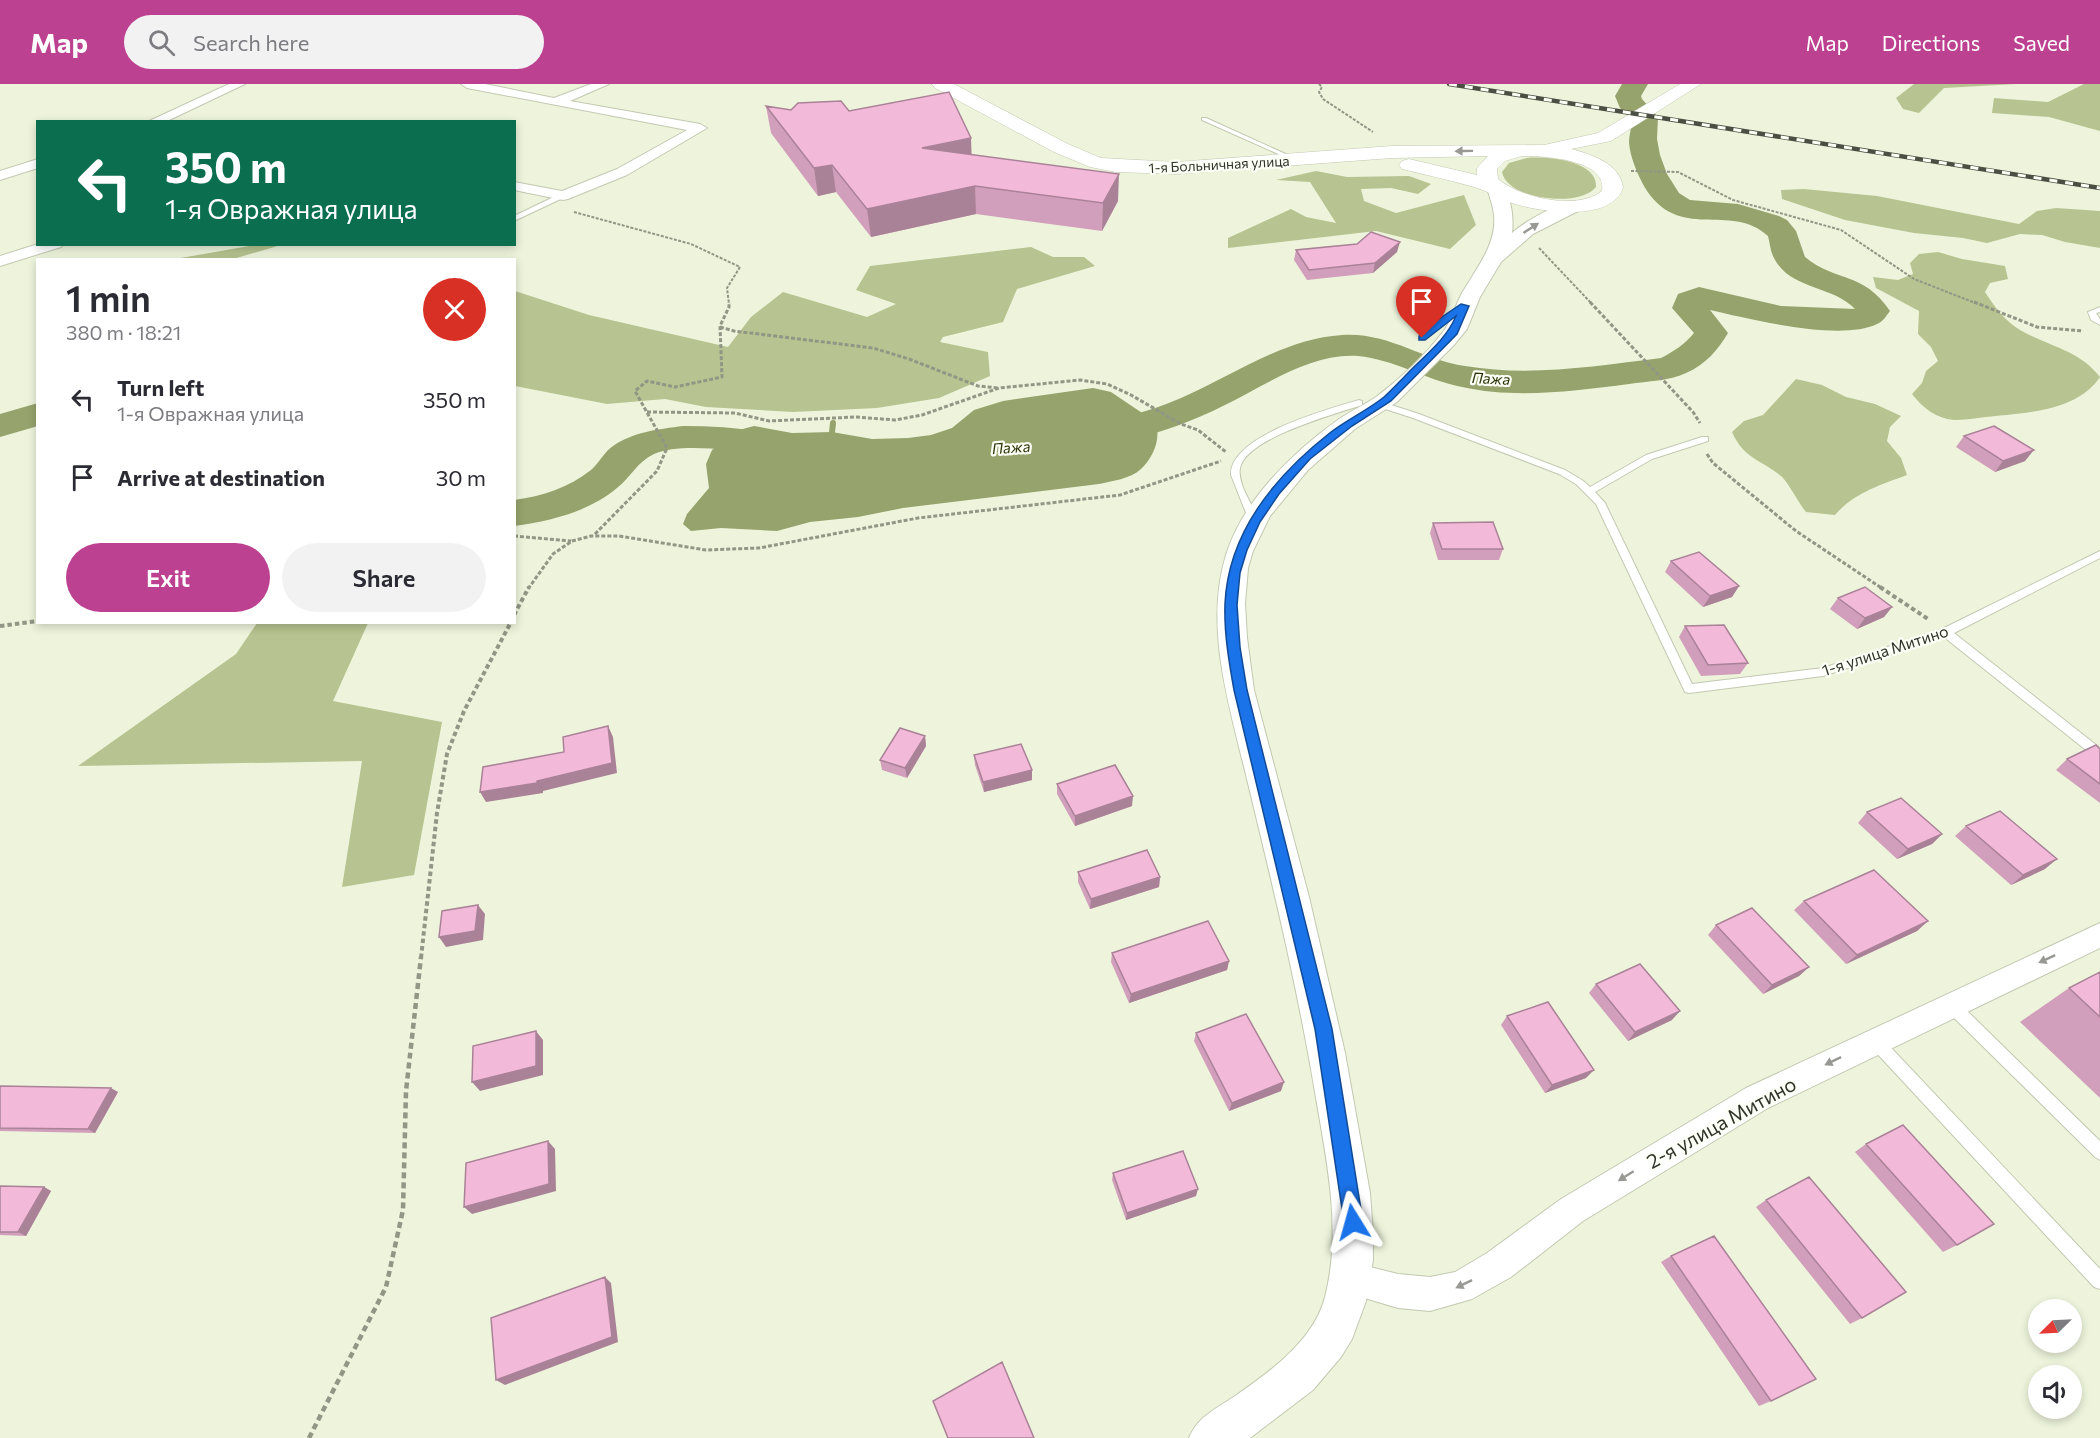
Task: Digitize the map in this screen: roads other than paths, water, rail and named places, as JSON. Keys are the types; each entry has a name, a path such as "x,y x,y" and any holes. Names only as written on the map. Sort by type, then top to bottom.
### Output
{"main road":[{"name":"1-я Больничная улица","path":"941,84 1061,148 1097,162 1158,168 1336,157"},
{"path":"1496,187 1488,179 1486,170 1489,163 1497,157 1604,137 1690,85"},
{"path":"1336,157 1401,163 1445,172 1496,187 1530,202 1574,206 1592,204 1605,199 1612,191 1613,183 1600,162 1599,152 1604,137"},
{"path":"1336,157 1392,152 1528,150 1577,157 1608,174"}],"street":[{"path":"158,120 239,84"},
{"path":"467,84 700,128 622,172 563,196 516,186"},
{"path":"555,102 603,84"},
{"path":"0,176 36,164"},
{"path":"1211,1438 1253,1410 1303,1371 1320,1352 1338,1322 1350,1278 1353,1222 1324,1029 1242,700 1233,647 1231,605 1234,573 1241,550 1255,522 1275,491 1307,456 1368,404 1464,306 1494,258 1501,236 1504,215 1496,187"},
{"path":"1494,258 1526,230 1574,206"},
{"path":"0,261 49,246"},
{"path":"1368,404 1390,369"},
{"name":"2-я улица Митино","path":"1350,1278 1398,1291 1430,1294 1460,1287 1499,1265 1572,1210 1756,1098 2100,934"}],"lane":[{"path":"1204,119 1296,160"},
{"path":"516,218 563,196"},
{"path":"2100,309 2092,312 2094,318 2100,323"},
{"path":"1255,522 1248,503 1236,483 1237,459 1248,448 1277,432 1368,404 1416,416 1562,472 1590,491 1649,457 1705,439"},
{"name":"1-я улица Митино","path":"1590,491 1600,502 1689,688 1823,672 1925,636 1946,632 2100,554"},
{"path":"1946,632 2100,755"},
{"path":"1951,1005 2100,1152"},
{"path":"1875,1041 2100,1281"}],"water":[{"path":"1093,388 1111,392 1154,421 1157,427 1157,440 1149,459 1137,472 1115,481 903,508 858,517 810,522 777,531 721,528 691,531 683,524 687,514 709,488 706,464 712,450 739,430 754,426 792,433 832,432 872,439 908,438 931,435 952,428 974,410 1003,401"}],"waterway":[{"name":"Пажа","path":"1090,437 1130,429 1168,416 1212,398 1283,362 1320,349 1340,346 1372,348 1463,377 1513,381 1565,380 1667,368 1680,363 1698,350 1711,333 1704,322 1689,308 1690,301 1699,297 1781,316 1854,320 1866,317 1873,311 1867,301 1858,294 1813,276 1793,263 1784,236 1776,226 1738,213 1684,208 1669,200 1658,184 1645,155 1643,146 1645,117 1629,102 1628,96 1635,84"},
{"name":"Пажа","path":"0,426 36,415"},
{"path":"832,432 833,423"},
{"name":"Пажа","path":"516,513 562,503 583,493 610,474 625,455 661,440 730,439 792,448"}],"railway":[{"path":"1449,84 2100,188"}]}
